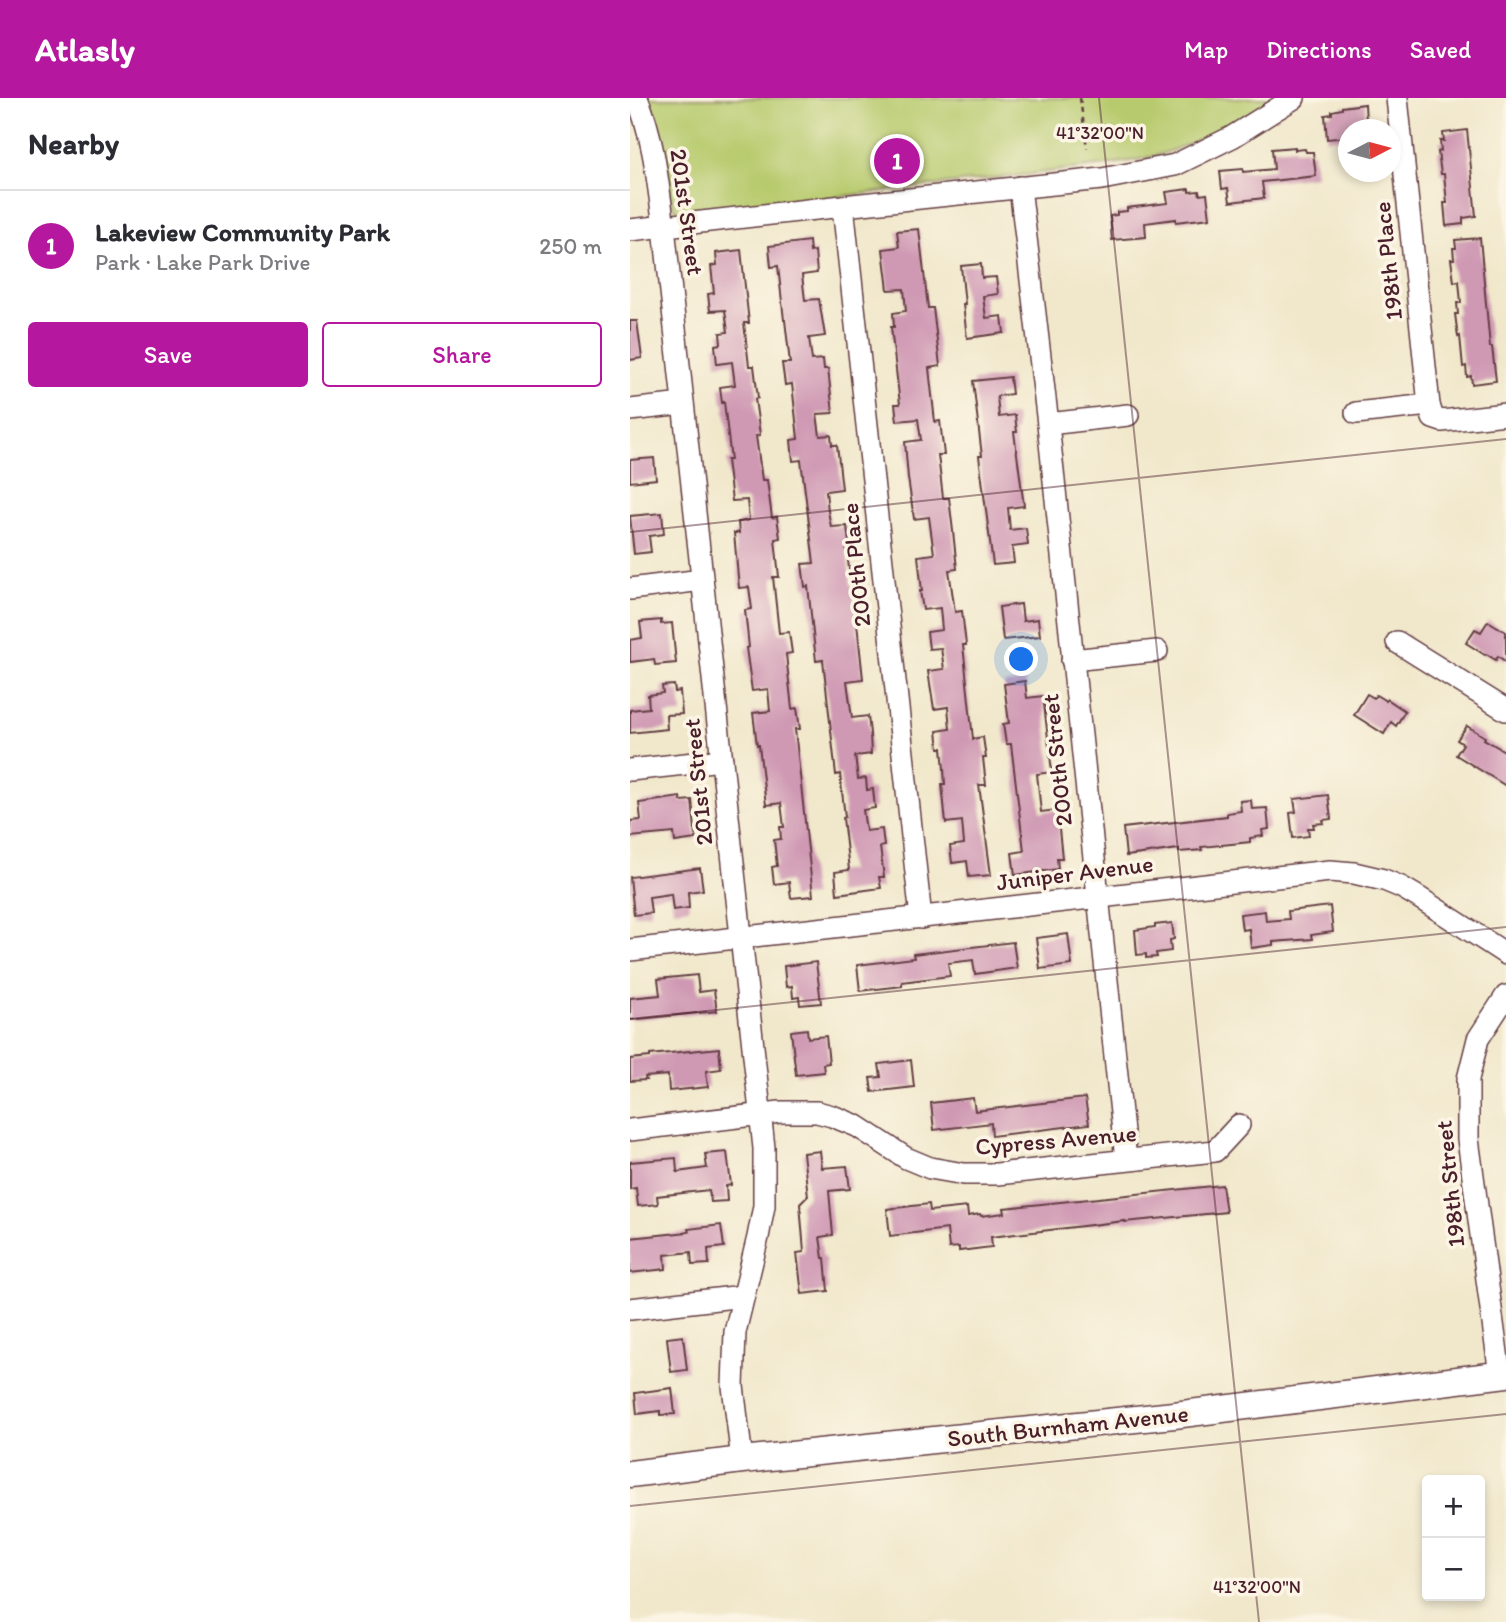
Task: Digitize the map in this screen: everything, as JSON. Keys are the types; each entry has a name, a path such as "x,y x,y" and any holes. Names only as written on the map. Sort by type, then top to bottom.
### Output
{"main road":[{"name":"South Burnham Avenue","path":"630,1474 1174,1415 1503,1374"}],"street":[{"name":"201st Street","path":"637,98 653,153 664,227 765,1167 764,1206 736,1332 733,1386 742,1460"},
{"path":"630,230 1102,179 1175,165 1232,137 1294,98"},
{"name":"198th Place","path":"1397,98 1431,411"},
{"name":"200th Street","path":"1020,187 1048,424 1126,1160"},
{"name":"200th Place","path":"843,206 920,918"},
{"path":"630,410 683,404"},
{"path":"1356,413 1431,411 1441,421 1506,414"},
{"path":"1048,424 1128,415"},
{"path":"630,589 702,580"},
{"path":"1397,642 1506,710"},
{"path":"1072,660 1157,651"},
{"path":"630,770 722,760"},
{"name":"Juniper Avenue","path":"630,950 1330,872 1354,873 1401,887 1506,954"},
{"name":"198th Street","path":"1503,1374 1468,1139 1468,1079 1478,1040 1506,996"},
{"name":"Cypress Avenue","path":"630,1130 780,1112 817,1112 857,1126 906,1158 930,1168 964,1174 997,1174 1215,1151 1238,1125"},
{"path":"630,1309 743,1296"}],"path":[{"path":"1080,98 1087,148"}],"green space":[{"path":"648,98 1273,98 1201,139 1143,159 684,215 676,211 671,200 664,150"}],"building":[{"path":"1365,104 1366,119 1338,119 1338,138 1327,139 1325,115 1342,107"},
{"path":"1467,130 1476,216 1463,218 1463,224 1446,226 1444,174 1441,174 1438,152 1441,151 1440,141 1444,141 1443,133"},
{"path":"1295,147 1295,150 1313,152 1316,176 1262,182 1264,198 1230,202 1228,188 1222,189 1220,171 1274,169 1272,149"},
{"path":"1189,189 1189,192 1207,194 1210,218 1145,223 1146,237 1112,240 1110,216 1127,211 1127,208 1168,203 1166,192"},
{"path":"919,229 928,308 933,308 940,366 929,368 935,422 940,421 944,455 938,455 943,498 949,498 957,569 949,570 955,612 962,611 973,739 983,737 986,758 983,758 986,785 979,785 991,875 969,877 967,861 952,863 950,846 964,844 962,821 946,823 942,748 939,748 937,731 950,729 948,707 934,709 928,671 944,669 941,648 929,649 927,632 942,630 940,608 923,610 920,591 918,556 934,554 929,517 914,519 905,442 921,440 918,419 897,421 895,404 900,404 891,327 894,327 893,313 906,311 904,289 888,290 883,249 899,247 897,231"},
{"path":"1480,238 1490,347 1496,381 1472,384 1471,376 1467,377 1466,366 1463,367 1455,314 1458,314 1457,303 1461,303 1459,281 1454,282 1451,259 1454,259 1455,240"},
{"path":"809,241 810,252 815,251 817,273 802,275 805,300 819,299 825,336 809,338 812,360 823,359 824,369 828,369 833,413 817,414 820,436 831,435 832,445 837,445 842,489 826,491 828,511 831,527 847,526 849,543 846,543 863,679 847,681 852,718 868,716 870,733 871,754 855,756 858,779 866,778 867,790 873,789 875,808 863,810 866,831 882,829 884,846 880,847 884,877 879,877 881,888 837,894 835,872 849,870 845,817 840,774 836,775 823,660 816,661 808,586 805,587 802,564 814,563 801,460 793,461 791,440 798,439 792,384 785,385 782,363 790,363 778,266 771,267 769,246"},
{"path":"741,250 749,323 744,323 749,366 754,366 758,398 755,399 760,435 756,436 762,480 767,480 772,518 777,517 780,538 775,539 779,577 773,577 779,633 789,632 792,653 786,654 792,709 797,708 800,729 795,729 813,896 791,898 789,882 774,884 772,867 777,866 774,840 781,839 780,827 784,827 781,803 766,805 753,713 770,711 768,689 752,691 746,648 749,647 745,610 752,609 749,587 739,588 734,533 739,533 738,522 749,520 747,500 732,501 727,460 731,460 720,387 735,385 732,362 717,364 715,345 721,344 720,333 728,332 725,310 710,311 708,294 714,293 711,266 717,265 716,253"},
{"path":"981,264 982,278 996,277 998,294 983,296 986,318 1002,316 1004,333 967,338 961,266"},
{"path":"630,321 637,321 642,358 630,360"},
{"path":"1010,377 1012,394 997,396 999,417 1015,415 1017,432 1014,432 1024,506 1008,508 1010,530 1026,528 1028,545 1012,547 1014,563 993,565 979,456 982,456 973,381"},
{"path":"654,458 656,479 630,482 630,460"},
{"path":"662,513 664,534 649,536 651,552 634,554 630,516"},
{"path":"1021,604 1023,621 1038,619 1040,636 1003,640 999,607"},
{"path":"661,620 661,624 672,623 676,663 655,665 654,659 630,662 630,640 642,638 640,622"},
{"path":"1488,621 1506,632 1506,662 1498,656 1496,660 1485,655 1466,643 1475,629 1481,632"},
{"path":"1025,681 1027,698 1043,696 1052,772 1037,774 1041,812 1057,810 1062,858 1057,858 1058,869 1015,875 1012,853 1024,851 1011,744 1006,744 1003,724 1009,723 1004,684"},
{"path":"674,685 675,692 680,691 682,714 666,715 667,729 630,733 630,710 649,708 648,695 663,693 662,686"},
{"path":"1367,694 1374,698 1376,695 1386,701 1387,699 1405,711 1396,726 1391,722 1384,734 1354,715"},
{"path":"1467,726 1506,752 1506,786 1456,755 1463,744 1457,740"},
{"path":"1328,795 1331,819 1313,824 1314,828 1308,828 1309,836 1293,838 1290,813 1296,812 1294,799"},
{"path":"680,797 681,801 692,800 696,839 675,842 674,833 630,837 630,821 641,820 639,803"},
{"path":"1251,800 1252,809 1267,808 1269,829 1262,830 1263,836 1250,838 1250,842 1201,847 1202,850 1179,852 1179,849 1126,856 1123,828 1227,816 1227,813 1241,811 1240,801"},
{"path":"700,868 703,890 688,892 689,908 673,910 671,894 649,897 651,913 634,915 630,877"},
{"path":"1330,906 1333,932 1311,935 1312,939 1273,942 1273,945 1251,948 1249,929 1242,930 1240,914 1265,911 1266,921 1289,919 1288,911"},
{"path":"1172,923 1174,939 1170,940 1171,951 1156,953 1157,957 1137,955 1135,930"},
{"path":"1068,934 1072,965 1040,969 1036,938"},
{"path":"1013,942 1017,968 975,974 973,960 948,963 950,976 860,991 857,965 914,958 913,954"},
{"path":"816,962 821,1003 800,1005 799,997 793,998 792,986 786,987 784,966"},
{"path":"697,975 699,992 714,990 717,1011 630,1020 630,998 660,995 658,979"},
{"path":"807,1029 808,1038 826,1036 829,1063 823,1064 824,1072 796,1075 791,1031"},
{"path":"719,1048 721,1069 706,1071 708,1087 669,1091 668,1075 630,1081 630,1059"},
{"path":"911,1060 914,1087 872,1092 870,1078 881,1077 879,1064"},
{"path":"973,1098 975,1111 1085,1098 1089,1124 992,1136 991,1123 934,1130 931,1103"},
{"path":"820,1151 822,1168 847,1166 850,1189 829,1191 833,1235 820,1237 828,1291 802,1294 797,1253 804,1252 800,1204 808,1196 803,1153"},
{"path":"727,1152 731,1185 726,1186 727,1201 711,1202 709,1190 657,1196 658,1204 638,1206 636,1188 630,1189 630,1162 676,1158 677,1172 707,1168 705,1154"},
{"path":"1222,1185 1226,1212 991,1237 992,1247 959,1251 959,1247 949,1248 947,1229 890,1236 887,1209 929,1204 930,1211 967,1207 968,1216 981,1216 1005,1213 1004,1208"},
{"path":"721,1225 724,1247 708,1249 709,1264 692,1265 691,1252 665,1255 666,1269 630,1273 630,1238 689,1232 688,1229"},
{"path":"683,1336 687,1370 671,1372 667,1338"},
{"path":"672,1388 675,1414 660,1415 660,1411 637,1414 635,1393"}],"place":[{"name":"Lakeview Community Park","path":"897,161"}]}
